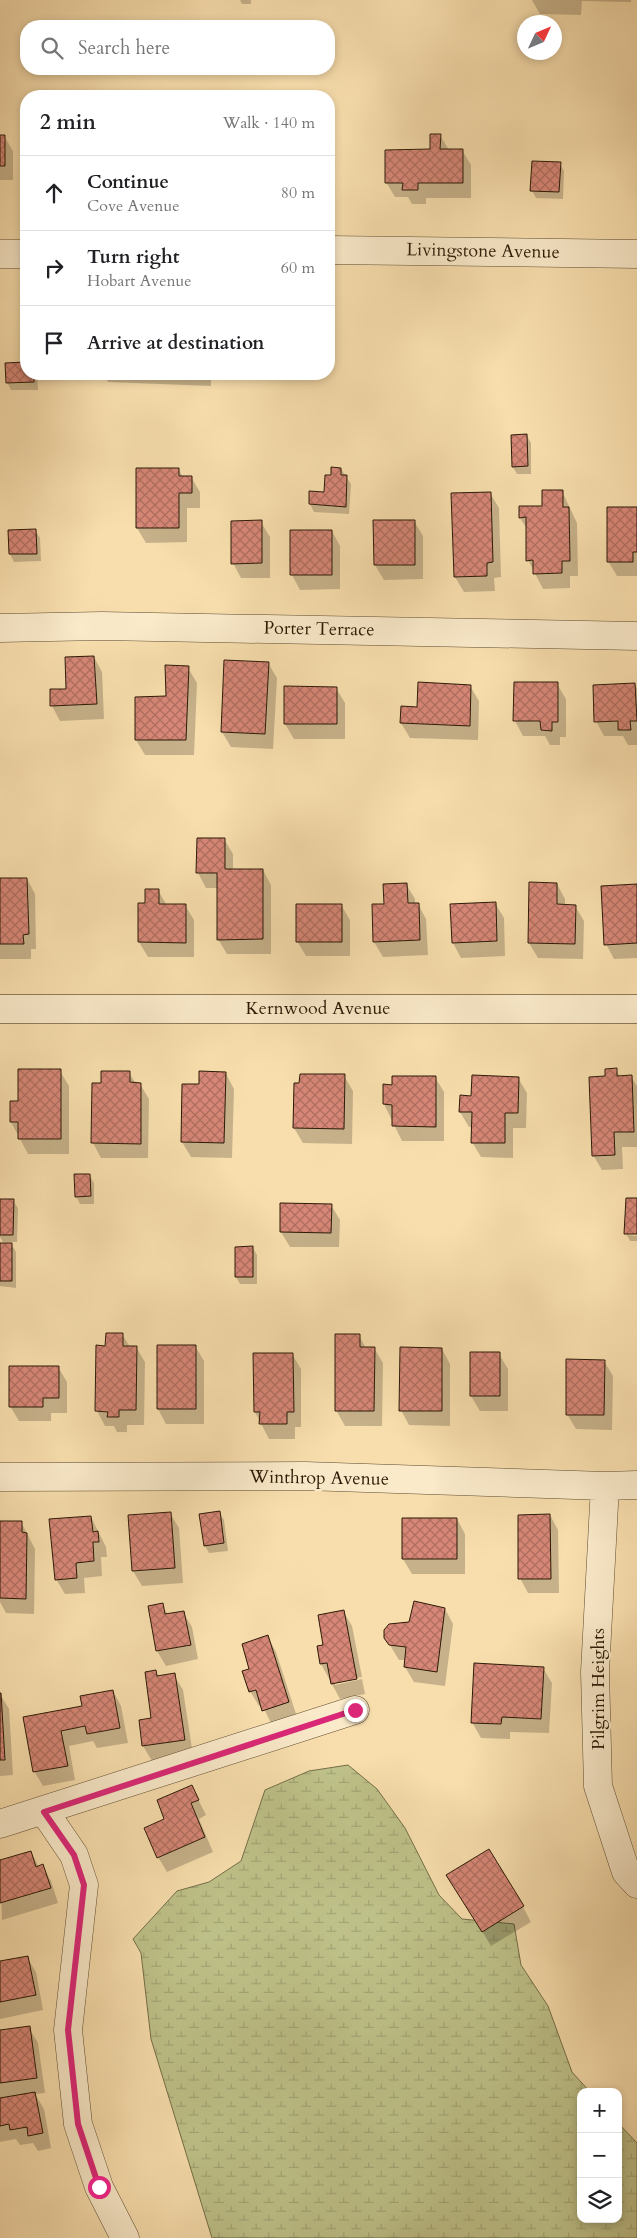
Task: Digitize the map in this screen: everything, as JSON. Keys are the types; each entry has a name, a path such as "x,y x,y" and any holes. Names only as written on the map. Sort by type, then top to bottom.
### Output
{"street":[{"name":"Livingstone Avenue","path":"335,250 637,254"},
{"path":"0,254 20,254"},
{"name":"Porter Terrace","path":"0,628 250,628 637,636"},
{"name":"Kernwood Avenue","path":"0,1010 637,1009"},
{"name":"Winthrop Avenue","path":"0,1477 305,1476 605,1486 637,1485"},
{"name":"Pilgrim Heights","path":"605,1486 595,1672 598,1786 626,1872 637,1884"},
{"path":"0,1824 44,1812 355,1710"},
{"path":"44,1812 74,1855 84,1885 68,2030 77,2115 99,2187 125,2238"}],"green space":[{"path":"348,1765 377,1789 405,1828 439,1895 462,1919 514,1924 521,1965 548,2006 572,2072 586,2088 577,2088 577,2223 622,2223 622,2127 637,2143 637,2238 212,2238 151,2039 141,1953 133,1939 177,1891 209,1882 241,1861 265,1790 309,1771"}],"building":[{"path":"430,134 441,134 440,149 463,149 463,183 418,183 418,190 402,190 403,183 385,183 385,150 430,149"},
{"path":"0,135 5,135 5,166 0,166"},
{"path":"532,161 561,162 559,192 530,191"},
{"path":"20,362 20,380 34,380 34,382 6,383 5,363"},
{"path":"527,434 528,466 512,467 511,435"},
{"path":"331,467 341,468 341,475 347,475 346,507 309,504 309,491 324,492 325,475 331,475"},
{"path":"136,468 179,468 179,476 192,476 192,493 179,493 179,528 136,528"},
{"path":"542,490 563,490 563,507 569,507 570,561 562,561 562,573 533,574 533,560 526,561 526,517 519,518 519,506 542,506"},
{"path":"491,492 493,562 487,563 487,576 454,577 451,493"},
{"path":"607,507 637,507 637,552 633,552 633,562 607,562"},
{"path":"262,520 262,563 231,564 231,521"},
{"path":"373,520 415,520 415,565 374,565"},
{"path":"36,529 37,554 9,554 8,530"},
{"path":"290,530 332,530 332,575 290,575"},
{"path":"94,656 97,704 50,706 50,689 66,689 65,657"},
{"path":"224,660 269,662 265,734 221,732"},
{"path":"165,665 189,666 186,740 135,740 135,697 166,696"},
{"path":"418,682 471,685 470,726 400,723 401,706 417,707"},
{"path":"514,682 558,682 558,722 552,722 552,731 541,730 540,721 513,721"},
{"path":"635,683 637,721 630,721 631,730 618,730 618,721 594,722 593,685"},
{"path":"284,686 337,687 337,724 284,724"},
{"path":"197,838 225,838 225,869 263,869 263,939 217,940 217,873 196,873"},
{"path":"0,878 27,878 29,934 23,935 24,944 0,944"},
{"path":"529,882 557,883 557,904 576,905 575,944 528,943"},
{"path":"407,883 408,903 419,903 420,940 373,942 372,904 384,904 383,884"},
{"path":"637,884 637,943 604,945 601,886"},
{"path":"145,889 159,889 159,904 186,904 186,943 138,942 138,903 145,903"},
{"path":"496,902 497,941 452,943 450,904"},
{"path":"296,904 342,904 342,942 296,942"},
{"path":"617,1068 617,1076 632,1075 634,1132 614,1132 615,1155 592,1156 589,1077 605,1076 605,1069"},
{"path":"18,1069 61,1069 61,1139 18,1139 18,1122 10,1122 10,1101 18,1101"},
{"path":"101,1071 130,1071 130,1082 141,1083 141,1144 91,1143 92,1083 101,1083"},
{"path":"199,1071 226,1072 224,1143 181,1142 182,1084 199,1084"},
{"path":"300,1074 345,1074 344,1129 293,1128 294,1083 299,1083"},
{"path":"472,1075 519,1077 518,1113 505,1113 505,1143 471,1143 472,1112 459,1112 460,1095 471,1096"},
{"path":"392,1076 436,1076 436,1127 392,1126 392,1105 383,1104 383,1084 392,1085"},
{"path":"74,1174 90,1174 91,1196 75,1197"},
{"path":"626,1198 637,1198 637,1234 624,1234"},
{"path":"0,1199 14,1199 13,1235 0,1235"},
{"path":"280,1203 332,1204 331,1233 280,1232"},
{"path":"0,1243 12,1243 12,1281 0,1281"},
{"path":"253,1246 253,1277 235,1277 235,1247"},
{"path":"106,1333 123,1333 123,1346 137,1346 136,1410 119,1410 119,1417 107,1417 108,1412 95,1411 96,1345 105,1346"},
{"path":"335,1334 360,1334 360,1347 375,1347 374,1411 335,1411"},
{"path":"157,1345 196,1345 196,1409 157,1409"},
{"path":"400,1347 442,1348 442,1411 399,1411"},
{"path":"470,1352 500,1352 500,1396 470,1396"},
{"path":"253,1353 293,1353 294,1412 287,1412 287,1424 259,1424 260,1412 254,1412"},
{"path":"566,1359 605,1360 604,1415 566,1415"},
{"path":"9,1366 59,1366 59,1398 43,1398 43,1407 9,1407"},
{"path":"220,1511 224,1543 204,1546 199,1514"},
{"path":"171,1512 175,1568 132,1571 128,1515"},
{"path":"550,1514 551,1579 518,1579 518,1515"},
{"path":"91,1516 93,1532 98,1531 99,1542 93,1542 94,1561 76,1563 77,1578 55,1580 49,1519"},
{"path":"402,1518 457,1518 457,1559 402,1559"},
{"path":"0,1521 22,1521 22,1532 27,1533 26,1599 0,1598"},
{"path":"414,1601 445,1608 437,1672 404,1667 406,1647 389,1645 384,1638 384,1630 389,1624 409,1622"},
{"path":"163,1603 165,1614 184,1611 191,1645 156,1651 148,1606"},
{"path":"344,1610 357,1679 331,1684 327,1663 320,1664 317,1646 323,1645 318,1615"},
{"path":"268,1635 289,1702 262,1711 256,1690 249,1692 242,1671 249,1669 242,1644"},
{"path":"474,1663 544,1667 541,1719 502,1717 501,1724 471,1723"},
{"path":"156,1670 157,1676 175,1673 185,1740 142,1746 139,1720 151,1718 145,1672"},
{"path":"113,1690 120,1728 87,1734 85,1726 61,1731 68,1766 33,1772 23,1717 82,1706 80,1696"},
{"path":"1,1693 5,1760 0,1760"},
{"path":"192,1785 199,1800 191,1803 205,1837 157,1858 144,1828 164,1819 157,1800"},
{"path":"489,1849 524,1906 482,1932 446,1875"},
{"path":"31,1851 36,1867 43,1864 51,1888 0,1903 0,1860"},
{"path":"28,1956 36,1995 0,2002 0,1961"},
{"path":"30,2026 37,2078 0,2083 0,2030"},
{"path":"35,2092 43,2133 28,2136 27,2127 10,2130 9,2124 0,2126 0,2098"}],"route":[{"path":"99,2187 78,2124 68,2030 84,1885 74,1855 44,1812 355,1710"}]}
